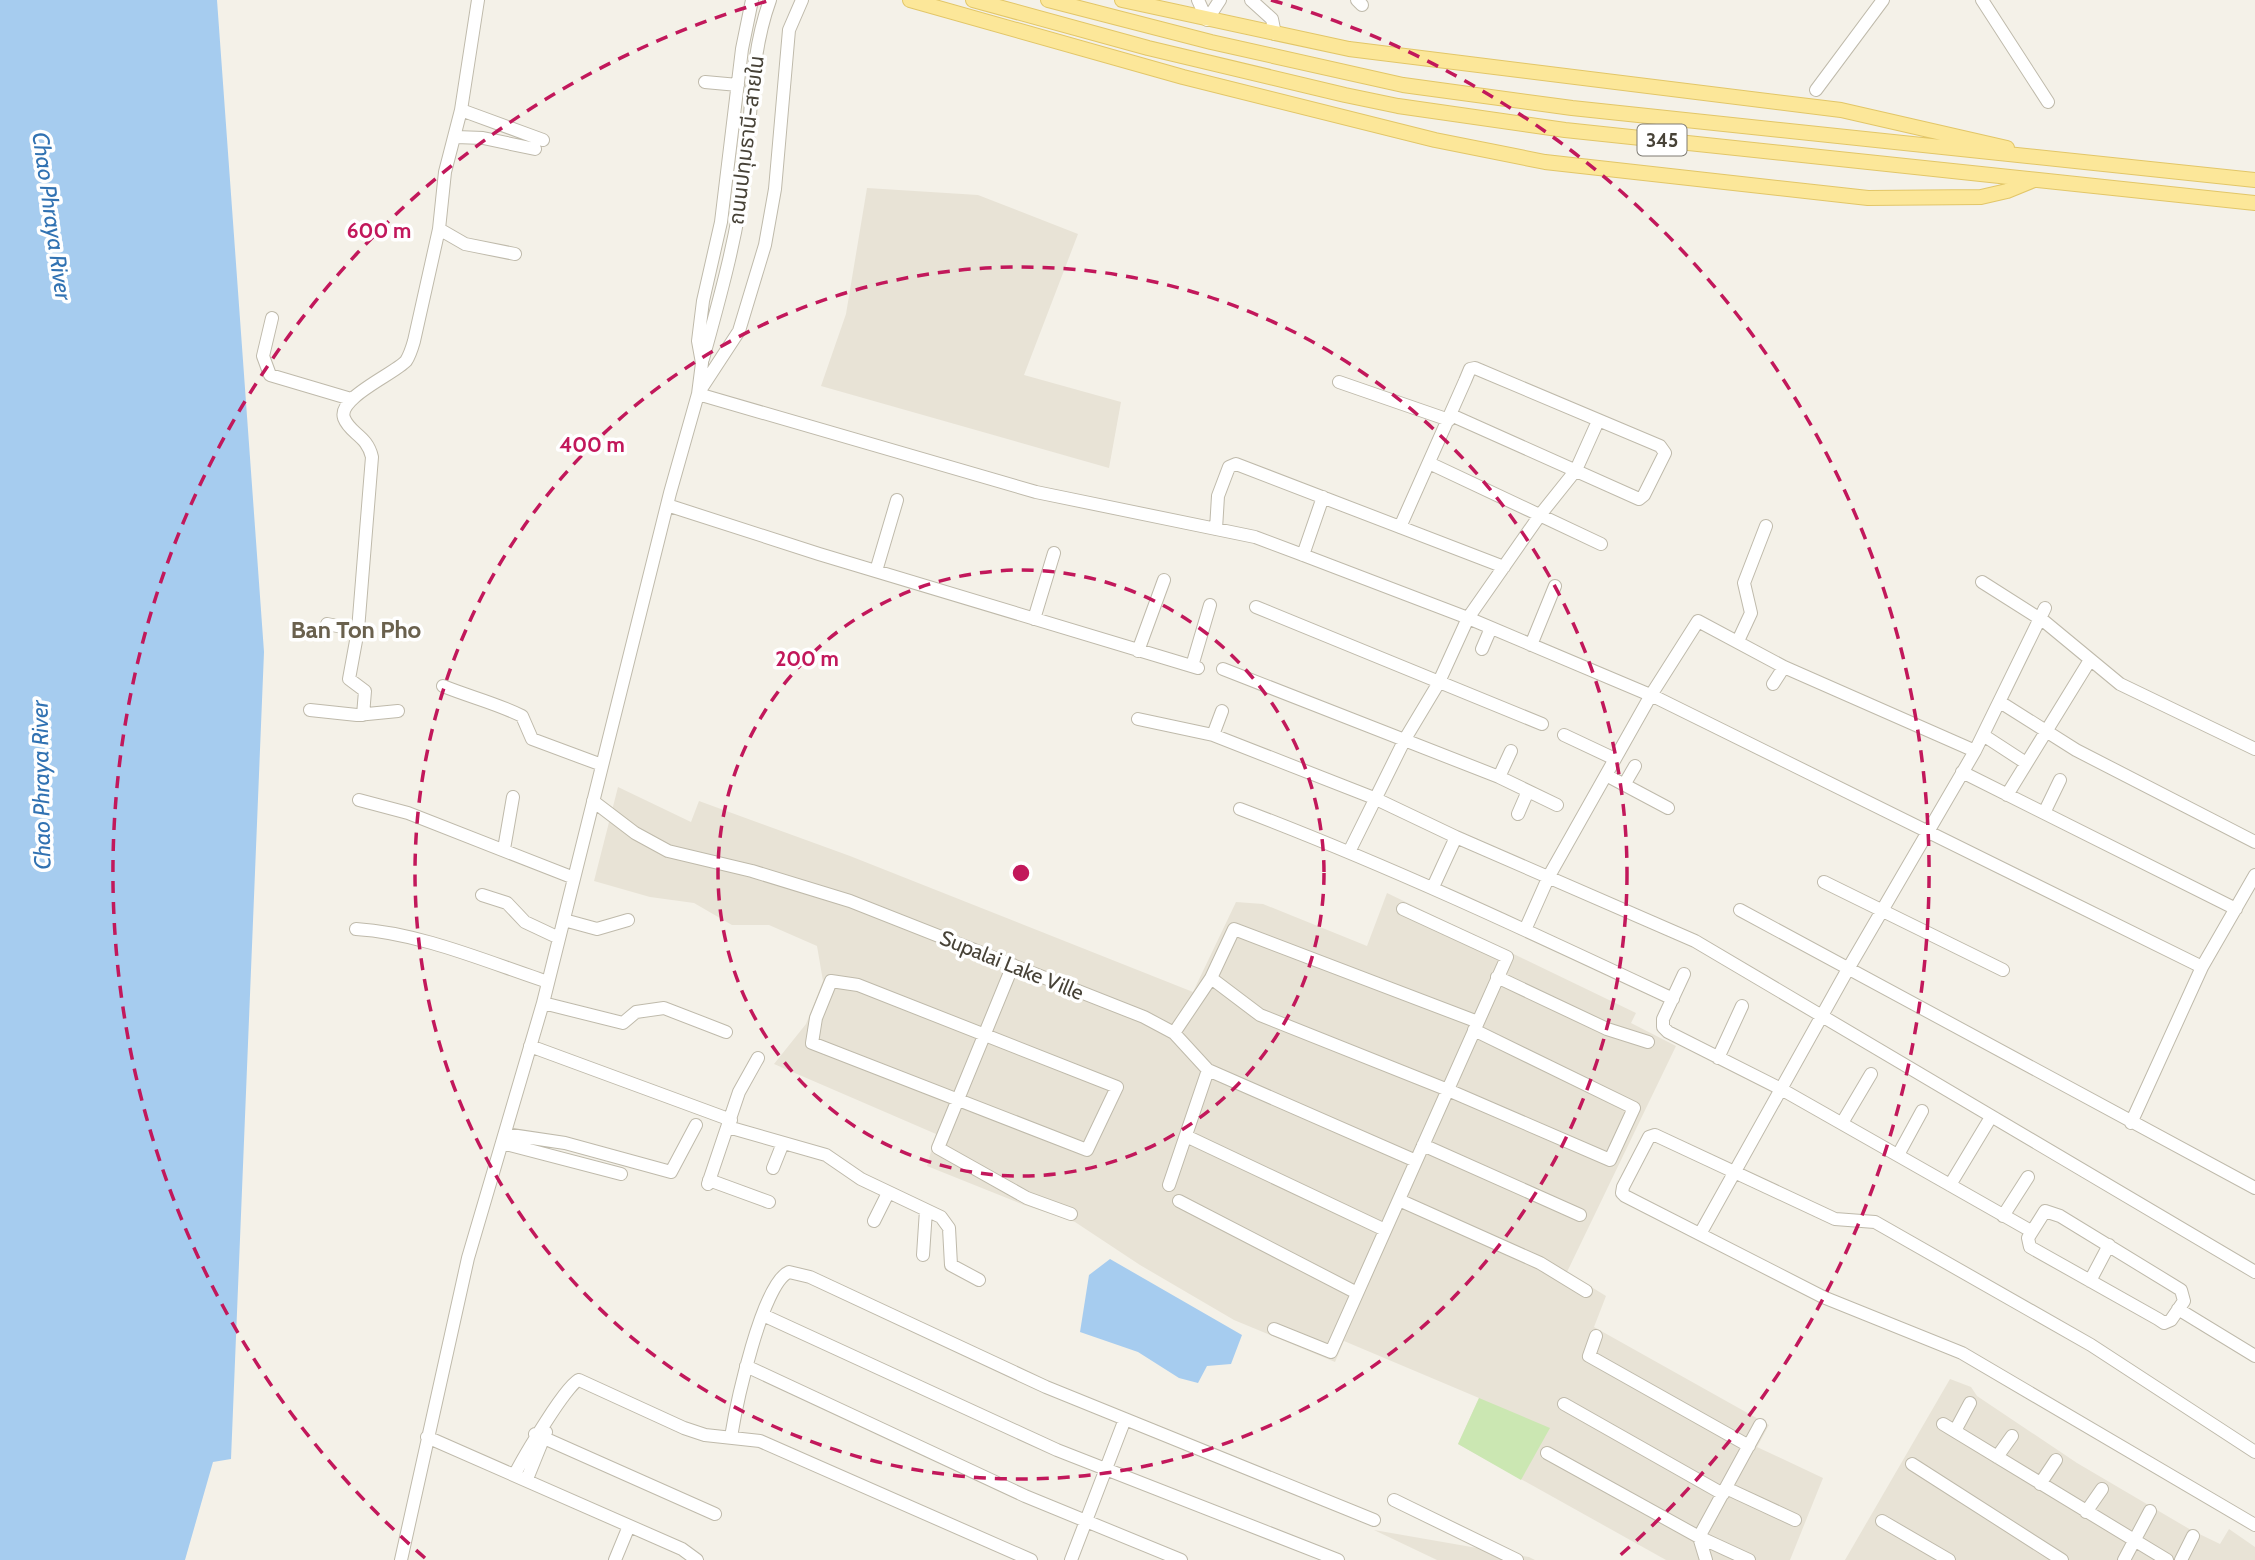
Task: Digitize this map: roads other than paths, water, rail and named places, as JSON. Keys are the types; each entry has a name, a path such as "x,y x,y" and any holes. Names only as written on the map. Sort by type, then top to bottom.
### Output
{"main road":[{"path":"910,0 1184,78 1337,113 1435,140 1545,162 1822,195 1903,199 1981,197 2007,191 2035,179"},
{"name":"345","path":"972,0 1215,63 1398,106 1566,130 2255,203"},
{"name":"345","path":"1048,0 1353,77 1572,108 1979,145 2039,157 2255,180"},
{"path":"1123,0 1169,32"},
{"path":"1123,0 1207,20 1363,51 1841,110 1979,145"},
{"path":"1184,78 1215,63"}],"street":[{"path":"363,715 365,691 349,679 358,630 372,457 365,439 345,419 343,413 351,398 409,358 439,229 445,172 456,137 478,0"},
{"path":"401,1560 427,1437 484,1202 543,1003 667,505 698,394 702,363 698,341 703,301 731,163 738,85 752,0"},
{"name":"ถนนปทุมธานี-สายใน","path":"702,363 737,225 748,147 755,54 770,0"},
{"path":"698,394 739,331 754,286 770,224 789,30 802,0"},
{"path":"1198,0 1207,20"},
{"path":"1207,20 1220,0"},
{"path":"1251,0 1272,19 1275,34"},
{"path":"1816,90 1883,0"},
{"path":"1982,0 2048,103"},
{"path":"705,82 738,85"},
{"path":"456,137 539,144 461,110"},
{"path":"439,229 465,244 515,254"},
{"path":"272,317 263,356 270,375 351,398"},
{"path":"1339,382 1450,418 1639,499 1644,495 1665,453 1660,446 1475,368 1470,369 1450,418 1400,527"},
{"path":"698,394 1036,492 1255,537 1303,555 1468,618 1651,695 2202,967"},
{"path":"1350,850 1405,739 1438,684 1468,618 1576,470 1598,421"},
{"path":"1429,463 1601,544"},
{"path":"1216,529 1217,496 1231,464 1504,567"},
{"path":"1303,555 1323,497"},
{"path":"876,571 897,500"},
{"path":"667,505 1195,667 1210,605"},
{"path":"1738,641 1751,613 1744,583 1766,526"},
{"path":"1034,619 1054,553"},
{"path":"1138,650 1164,580"},
{"path":"1982,582 2042,613 2090,660 2134,691 2255,749"},
{"path":"1531,645 1555,586"},
{"path":"1256,607 1438,684 1542,724"},
{"path":"1699,1234 1848,969 1975,751 2042,613"},
{"path":"1525,930 1549,876 1651,695 1698,621 1784,667 1975,751"},
{"path":"327,624 358,630"},
{"path":"1482,649 1491,628"},
{"path":"2007,795 2090,660"},
{"path":"1773,684 1784,667"},
{"path":"1223,668 1499,777 1557,805"},
{"path":"443,686 471,697 482,697 522,716 527,720 528,736 532,739 602,765"},
{"path":"2000,702 2119,774 2255,842"},
{"path":"310,710 363,715 398,711"},
{"path":"1213,735 1222,711"},
{"path":"1138,719 1213,735 1374,798 1456,837 1695,941 2255,1272"},
{"path":"1564,735 1615,759"},
{"path":"1983,735 2026,763"},
{"path":"1499,777 1511,751"},
{"path":"1624,785 1635,766"},
{"path":"1962,772 2236,909"},
{"path":"1606,775 1668,808"},
{"path":"2044,813 2060,780"},
{"path":"1518,814 1528,791"},
{"path":"504,849 513,797"},
{"path":"359,800 408,813 574,878"},
{"name":"Supalai Lake Ville","path":"593,802 635,833 668,851 752,871 850,901 1144,1017 1174,1033 1208,1070 1416,1161"},
{"path":"1240,809 1350,850 1673,999"},
{"path":"1433,887 1456,837"},
{"path":"2131,1123 2202,967 2255,875"},
{"path":"1824,882 2003,970"},
{"path":"482,895 507,903 525,922 559,938"},
{"path":"1274,1329 1331,1352 1507,957 1403,909"},
{"path":"1740,910 2255,1188"},
{"path":"564,920 597,929 628,920"},
{"path":"356,929 377,930 416,940 548,982"},
{"path":"1174,1033 1210,978 1234,929 1476,1026 1634,1108 1610,1160 1448,1090 1260,1016 1210,978"},
{"path":"1013,965 938,1148 1027,1198 1072,1214"},
{"path":"1684,974 1663,1027 1676,1037 1781,1089 2031,1231"},
{"path":"1497,978 1607,1029 1648,1042"},
{"path":"831,981 858,985 1117,1087 1087,1150 958,1099 812,1043 816,1018 831,981"},
{"path":"543,1003 623,1023 636,1012 664,1008 726,1032"},
{"path":"1718,1058 1742,1006"},
{"path":"530,1045 783,1143 826,1155 888,1193 946,1222 951,1265 979,1280"},
{"path":"758,1058 746,1077 709,1182 769,1202"},
{"path":"1169,1185 1208,1070"},
{"path":"1842,1124 1871,1074"},
{"path":"1898,1155 1922,1111"},
{"path":"1950,1185 1991,1117"},
{"path":"504,1139 565,1143 671,1172 696,1125"},
{"path":"2255,1452 2091,1345 1875,1222 1835,1219 1655,1135 1649,1137 1622,1193 1848,1309 1962,1353 2255,1525"},
{"path":"1186,1136 1385,1230"},
{"path":"504,1139 621,1174"},
{"path":"773,1168 783,1143"},
{"path":"1423,1145 1580,1215"},
{"path":"2003,1216 2028,1177"},
{"path":"874,1221 888,1193"},
{"path":"1399,1200 1539,1264 1586,1290"},
{"path":"1179,1201 1357,1293"},
{"path":"923,1255 926,1210"},
{"path":"2045,1211 2049,1211 2182,1290 2185,1298 2171,1320 2164,1323 2030,1247 2031,1231 2045,1211"},
{"path":"2090,1281 2109,1245"},
{"path":"730,1437 746,1366 776,1281 789,1272 799,1273 1125,1419 1374,1520"},
{"path":"2178,1309 2255,1356"},
{"path":"763,1315 988,1420 1106,1470 1338,1560"},
{"path":"1596,1336 1589,1356 1749,1446"},
{"path":"746,1366 1025,1496 1181,1560"},
{"path":"521,1476 569,1386 579,1380 684,1428 760,1441 1031,1560"},
{"path":"1955,1431 1970,1403"},
{"path":"1564,1404 1725,1491 1795,1520"},
{"path":"1072,1560 1125,1419"},
{"path":"1943,1424 2167,1560"},
{"path":"1706,1560 1699,1538 1760,1425"},
{"path":"1997,1457 2012,1436"},
{"path":"427,1437 682,1549 697,1560"},
{"path":"540,1437 715,1514"},
{"path":"1546,1453 1699,1538 1749,1560"},
{"path":"2040,1484 2056,1460"},
{"path":"1912,1464 2062,1560"},
{"path":"2086,1512 2102,1489"},
{"path":"1394,1500 1517,1560"},
{"path":"2124,1560 2150,1511"},
{"path":"1882,1521 1949,1560"},
{"path":"615,1560 629,1526"},
{"path":"2181,1560 2193,1536"}],"water":[{"name":"Chao Phraya River","path":"0,0 217,0 264,652 231,1459 213,1462 185,1560 0,1560"},
{"path":"1110,1259 1242,1335 1231,1364 1207,1366 1198,1383 1179,1378 1138,1352 1080,1332 1089,1275"}],"district":[{"name":"Ban Ton Pho","path":"356,629"}]}
